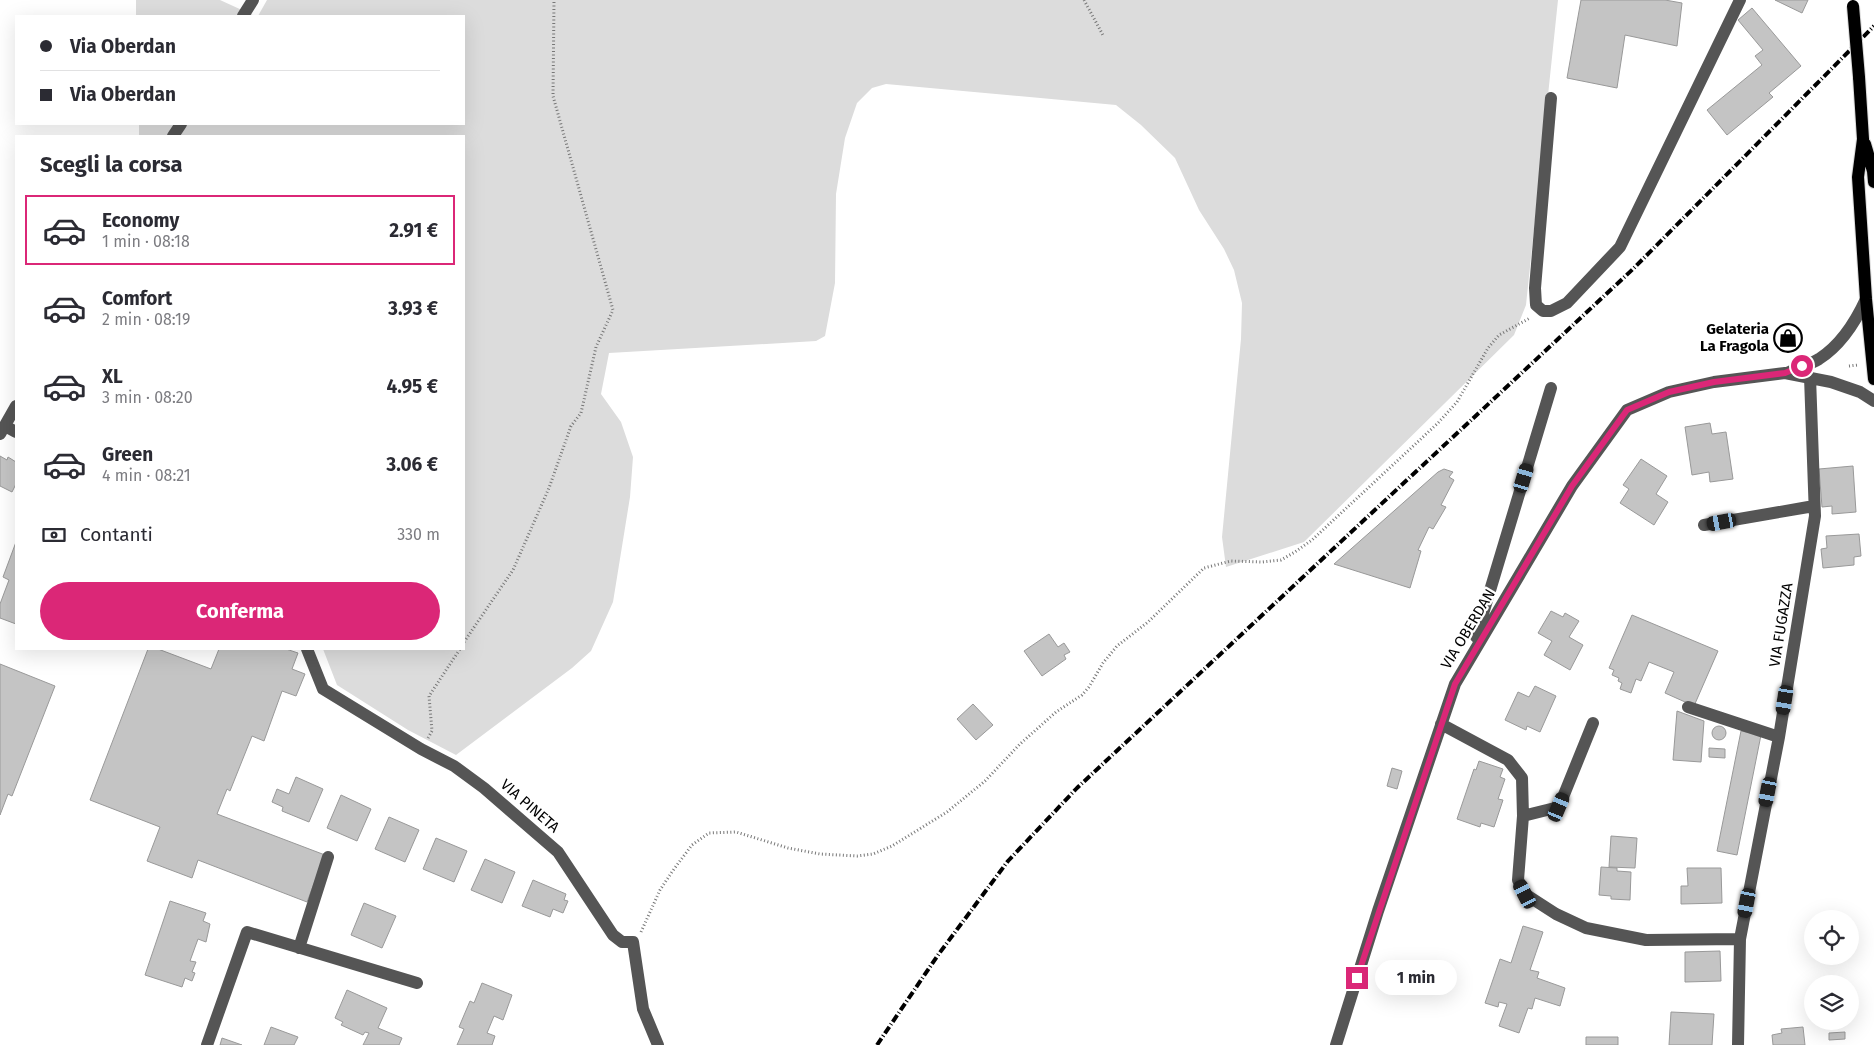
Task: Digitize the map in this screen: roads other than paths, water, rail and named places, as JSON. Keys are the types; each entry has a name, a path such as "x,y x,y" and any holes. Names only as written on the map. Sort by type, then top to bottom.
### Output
{"main road":[{"path":"1852,3 1863,140 1858,177 1866,299 1874,380"},
{"path":"1863,140 1873,171 1874,182"}],"street":[{"path":"244,15 253,0"},
{"path":"1552,98 1534,288 1536,305 1543,311 1551,311 1567,303 1620,247 1740,0"},
{"name":"VIA OBERDAN","path":"1336,1045 1378,911 1455,684 1572,486 1627,410 1669,392 1714,382 1785,373 1818,360 1836,345 1853,326 1866,299"},
{"name":"VIA OBERDAN","path":"1785,373 1810,377 1860,392 1874,401"},
{"name":"VIA FUGAZZA","path":"1738,1045 1740,939 1779,737 1815,516 1810,377"},
{"path":"1471,657 1551,388"},
{"path":"7,431 15,409"},
{"path":"1704,525 1814,506"},
{"name":"VIA PINETA","path":"307,650 323,689 422,749 454,766 484,788 558,852 613,936 622,942 633,942 642,1009 658,1045"},
{"path":"1688,707 1779,737"},
{"path":"1523,816 1559,807 1593,723"},
{"path":"1441,724 1508,760 1522,778 1523,816 1518,880 1525,894 1556,914 1586,928 1646,940 1740,939"},
{"path":"299,948 328,857"},
{"path":"207,1045 247,932 417,983"}],"railway":[{"path":"877,1045 938,955 1008,861 1077,788 1633,269 1874,26"}],"place":[{"name":"Gelateria La Fragola","path":"1788,338"}]}
